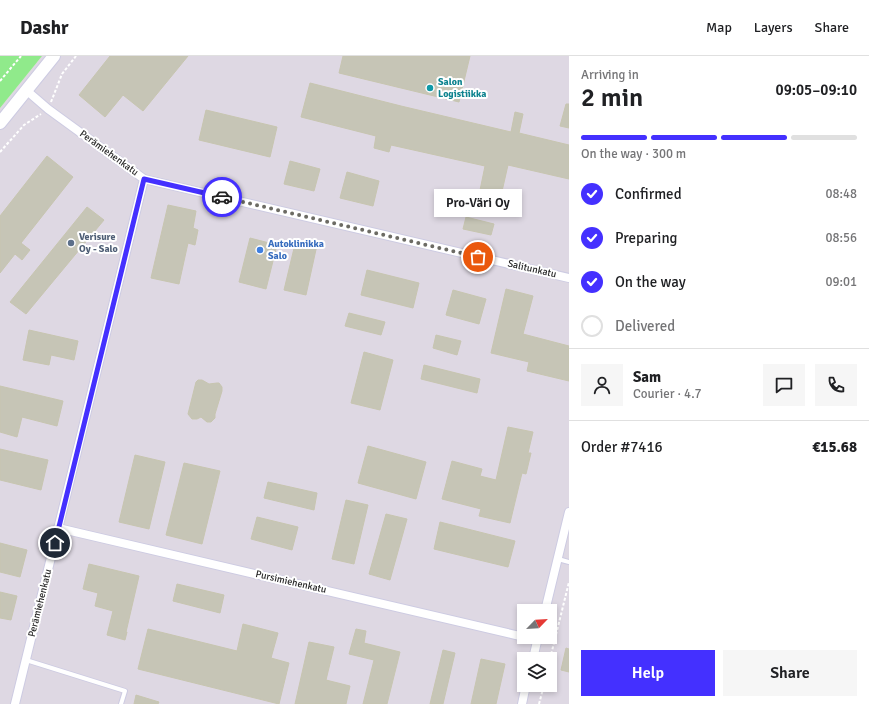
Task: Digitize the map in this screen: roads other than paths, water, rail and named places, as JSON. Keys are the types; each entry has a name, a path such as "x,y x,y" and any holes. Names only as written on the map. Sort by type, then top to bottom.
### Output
{"main road":[{"path":"0,123 54,56"}],"street":[{"name":"Perämiehenkatu","path":"15,704 144,179 48,109 26,90"},
{"name":"Salitunkatu","path":"144,179 569,278"},
{"path":"547,604 569,512"},
{"name":"Pursimiehenkatu","path":"58,528 517,635"},
{"path":"522,704 525,692"}],"lane":[{"path":"557,559 569,562"},
{"path":"26,660 125,691 121,704"}],"place":[{"name":"Salon Logistiikka","path":"430,88"},
{"name":"Verisure Oy - Salo","path":"71,243"},
{"name":"Autoklinikka Salo","path":"260,250"},
{"name":"Pro-Väri Oy","path":"478,257"}]}
